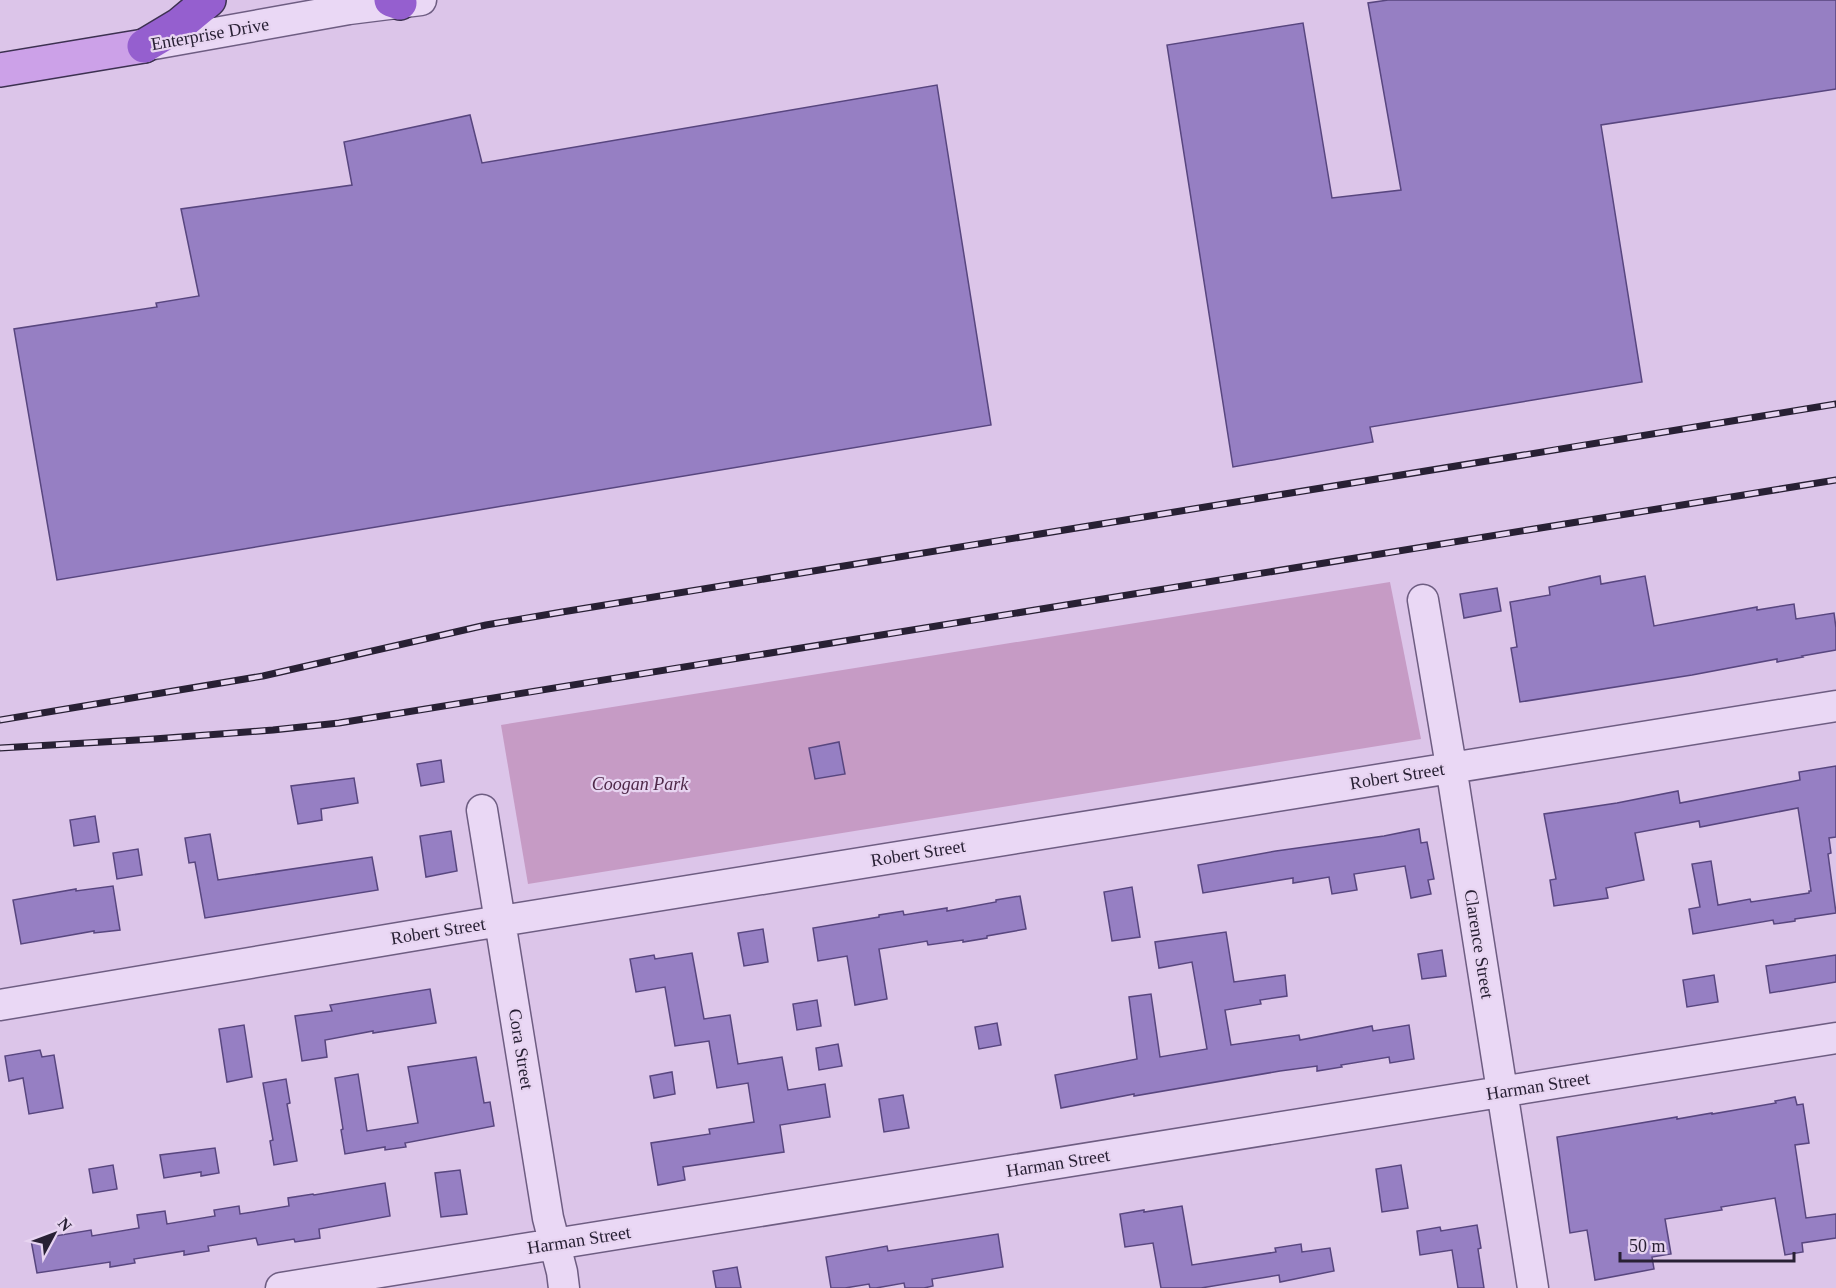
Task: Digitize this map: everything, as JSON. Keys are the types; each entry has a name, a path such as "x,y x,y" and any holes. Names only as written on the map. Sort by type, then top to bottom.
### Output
{"highway":[{"path":"144,46 179,24 209,0"}],"main road":[{"name":"Enterprise Drive","path":"0,70 144,46"}],"street":[{"name":"Enterprise Drive","path":"144,46 404,1"},
{"name":"Clarence Street","path":"1423,600 1533,1288"},
{"name":"Robert Street","path":"0,1005 501,921 1836,706"},
{"name":"Cora Street","path":"482,810 548,1218 564,1288"},
{"name":"Harman Street","path":"281,1288 1836,1038"}],"green space":[{"name":"Coogan Park","path":"1390,582 1421,739 528,884 501,725"}],"building":[{"path":"1388,0 1836,0 1836,89 1601,125 1642,382 1370,427 1373,442 1233,467 1167,45 1303,23 1332,198 1401,190 1368,3"},
{"path":"937,85 991,425 57,580 14,329 157,307 156,303 199,296 181,209 352,185 344,142 470,115 482,163"},
{"path":"1600,576 1601,584 1645,576 1654,626 1757,607 1757,610 1794,604 1796,619 1834,613 1836,650 1777,662 1777,659 1520,702 1511,648 1517,647 1510,602 1550,595 1549,587"},
{"path":"1497,588 1501,611 1464,618 1460,594"},
{"path":"839,742 845,774 815,779 809,748"},
{"path":"441,760 444,782 421,786 417,764"},
{"path":"1836,766 1836,837 1829,838 1831,853 1828,854 1836,913 1774,924 1773,920 1693,934 1689,909 1700,907 1692,864 1711,861 1718,905 1750,899 1751,902 1811,891 1798,808 1700,827 1699,821 1635,833 1644,880 1606,888 1608,898 1554,906 1550,880 1556,879 1544,814 1678,791 1680,803 1800,780 1799,772"},
{"path":"354,778 358,803 321,809 322,820 298,824 291,786"},
{"path":"95,816 99,842 74,846 70,820"},
{"path":"1419,829 1421,843 1427,842 1434,879 1428,880 1431,894 1411,898 1405,866 1354,874 1357,890 1332,894 1329,877 1293,883 1293,878 1203,893 1198,865"},
{"path":"451,831 457,871 426,877 420,836"},
{"path":"210,834 218,880 372,857 378,890 205,918 195,862 189,863 185,838"},
{"path":"138,849 142,875 117,879 113,853"},
{"path":"113,886 120,930 94,933 94,931 21,944 13,900 76,889 76,891"},
{"path":"1132,887 1140,937 1112,941 1104,892"},
{"path":"1020,896 1026,929 963,942 963,940 928,945 927,941 879,949 887,999 855,1005 847,956 818,961 813,928 903,911 904,915 947,908 947,911"},
{"path":"763,929 768,962 744,966 738,933"},
{"path":"1226,932 1234,982 1285,975 1287,996 1260,1000 1261,1004 1225,1010 1231,1045 1299,1035 1300,1040 1372,1026 1373,1031 1409,1025 1414,1059 1390,1063 1389,1057 1317,1071 1317,1066 1280,1071 1061,1108 1055,1075 1137,1059 1129,997 1151,994 1160,1057 1207,1049 1192,962 1159,968 1155,942"},
{"path":"1442,950 1446,976 1422,979 1418,954"},
{"path":"692,953 704,1019 730,1015 738,1064 782,1057 788,1090 825,1084 830,1117 780,1125 784,1152 683,1167 685,1180 658,1185 651,1143 710,1134 709,1129 754,1122 748,1083 717,1088 709,1041 675,1046 665,987 636,992 630,959 654,955 655,959"},
{"path":"1836,955 1836,982 1770,993 1766,966"},
{"path":"1714,975 1718,1002 1687,1007 1683,980"},
{"path":"430,989 436,1023 325,1040 327,1057 302,1061 295,1016 332,1011 330,1005"},
{"path":"817,1000 821,1026 797,1030 793,1004"},
{"path":"997,1023 1001,1045 979,1049 975,1027"},
{"path":"244,1025 252,1077 227,1082 219,1029"},
{"path":"838,1044 842,1066 819,1070 816,1048"},
{"path":"40,1050 42,1057 54,1055 63,1108 29,1114 23,1078 9,1081 5,1056"},
{"path":"476,1057 484,1103 490,1102 494,1126 405,1143 406,1147 385,1150 385,1147 345,1154 335,1078 358,1074 367,1131 418,1123 408,1067"},
{"path":"672,1072 675,1094 654,1098 650,1076"},
{"path":"286,1079 290,1103 287,1104 297,1161 274,1165 270,1141 273,1140 263,1083"},
{"path":"903,1095 909,1128 884,1132 879,1099"},
{"path":"1795,1097 1797,1105 1803,1104 1809,1143 1795,1145 1806,1218 1836,1214 1836,1238 1802,1243 1803,1252 1785,1255 1775,1198 1721,1207 1722,1210 1665,1219 1671,1254 1652,1257 1654,1269 1595,1280 1587,1230 1570,1233 1557,1137 1677,1117 1677,1119 1712,1114 1776,1103 1775,1101"},
{"path":"215,1148 219,1173 201,1176 201,1172 164,1178 160,1155"},
{"path":"113,1165 117,1189 93,1193 89,1169"},
{"path":"1401,1165 1408,1208 1382,1212 1376,1169"},
{"path":"460,1170 467,1214 441,1217 435,1173"},
{"path":"385,1183 390,1216 319,1229 320,1238 295,1242 294,1239 258,1245 256,1238 208,1246 209,1251 184,1255 184,1251 134,1259 135,1263 110,1267 110,1262 37,1273 31,1240 91,1230 92,1236 139,1228 137,1215 165,1211 167,1224 215,1216 214,1210 239,1206 240,1214 289,1206 288,1198"},
{"path":"1182,1206 1192,1265 1276,1252 1275,1248 1301,1244 1302,1252 1330,1248 1334,1271 1280,1282 1279,1275 1201,1288 1161,1288 1153,1243 1125,1247 1120,1214"},
{"path":"1477,1225 1484,1288 1458,1288 1452,1250 1420,1255 1417,1231 1440,1227 1441,1231"},
{"path":"998,1234 1003,1267 932,1279 933,1286 924,1288 905,1288 904,1283 876,1288 870,1288 869,1284 831,1288 826,1257 887,1246 888,1251"},
{"path":"737,1267 741,1288 716,1288 713,1271"}],"railway":[{"path":"0,720 263,676 486,625 1836,404"},
{"path":"0,748 154,739 339,723 1836,480"}]}
